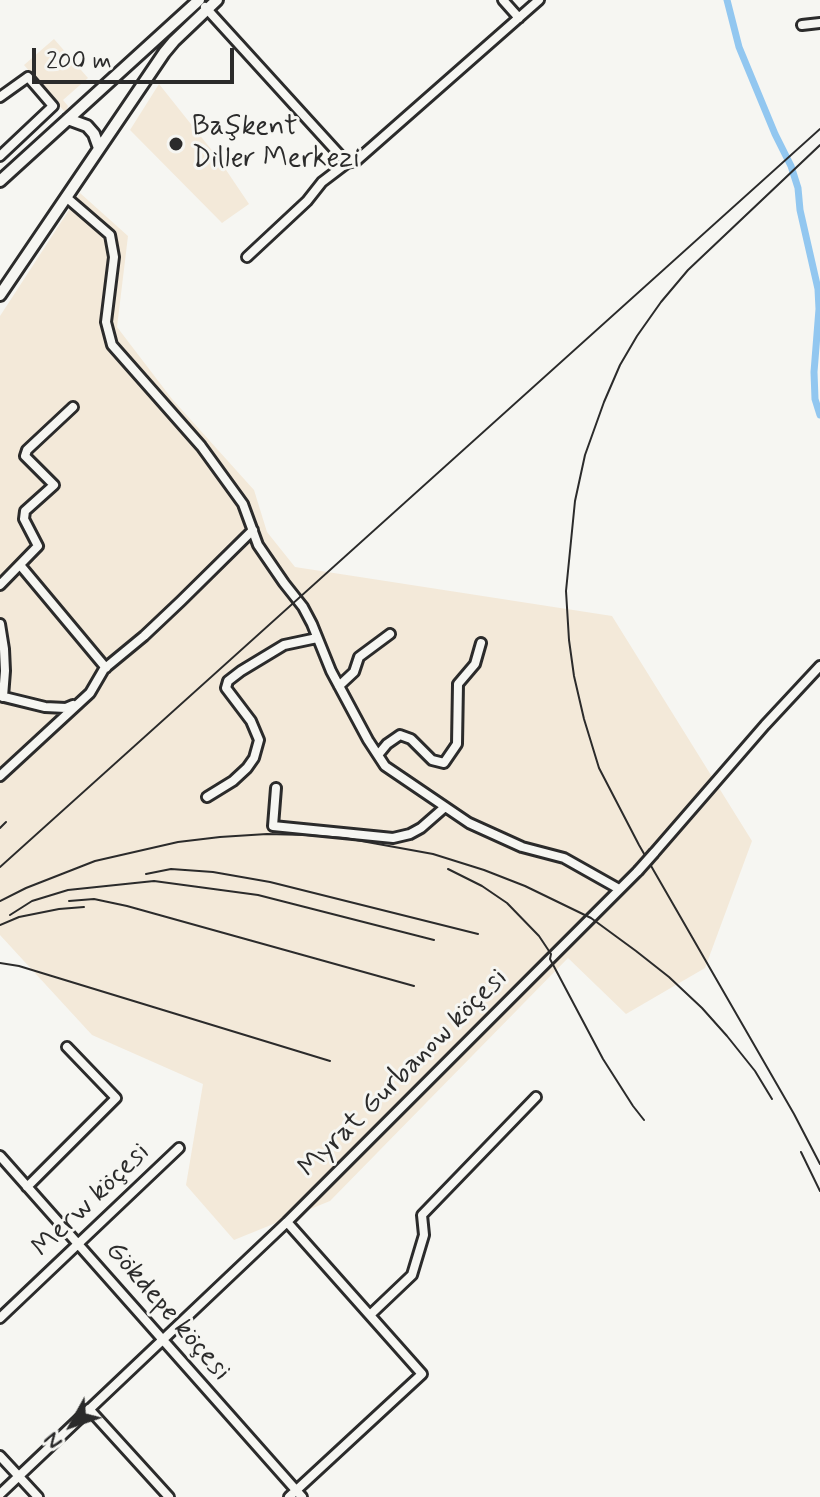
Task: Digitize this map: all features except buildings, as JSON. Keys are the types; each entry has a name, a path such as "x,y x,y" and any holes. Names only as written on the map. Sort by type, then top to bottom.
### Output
{"main road":[{"path":"0,181 199,0"},
{"path":"0,295 164,53 217,0"},
{"path":"68,119 87,126 99,148"}],"street":[{"path":"199,0 347,163"},
{"path":"503,0 519,18"},
{"path":"247,257 307,201 322,182 347,163 356,161 539,0"},
{"path":"802,25 820,23"},
{"path":"0,97 28,77 53,106 0,156"},
{"path":"66,197 110,235 114,257 106,322 112,345 201,446 243,504 258,545 303,607 339,686 385,766 469,823 522,847 564,858 619,889"},
{"path":"1,580 38,546 24,519 25,511 54,485 25,456 27,450 73,407"},
{"path":"0,776 90,693 106,668 181,601 253,530"},
{"path":"20,565 106,668"},
{"path":"0,624 5,671 1,696 45,707 66,708 80,702"},
{"path":"339,686 354,672 359,657 390,634"},
{"path":"207,797 247,768 254,758 259,740 251,721 226,688 228,681 284,645 317,638"},
{"path":"378,755 400,735 411,739 432,760 444,763 457,744 458,684 475,664 481,643"},
{"name":"Myrat Gurbanow köçesi","path":"0,1494 287,1222 638,871 820,666"},
{"path":"276,788 273,826 393,838 421,828 445,807"},
{"path":"27,1187 116,1098 67,1047"},
{"path":"370,1315 412,1275 424,1235 422,1215 536,1097"},
{"name":"Merw köçesi","path":"0,1318 179,1148"},
{"name":"Gökdepe köçesi","path":"0,1156 296,1495"},
{"path":"287,1222 422,1374 296,1495"},
{"path":"89,1409 169,1497"},
{"path":"0,1456 38,1497"}],"shaded area":[{"path":"54,39 88,78 63,100 68,106 66,111 24,65"},
{"name":"Başkent Diller Merkezi","path":"159,84 218,158 249,204 222,223 130,130"},
{"path":"80,193 128,236 117,327 172,399 254,490 267,532 295,567 612,616 752,841 705,968 626,1014 568,958 330,1201 234,1240 186,1185 203,1084 92,1035 0,935 0,316"}],"waterway":[{"path":"727,0 739,47 798,188 818,289 814,372 815,399 820,415"}],"railway":[{"path":"0,867 820,129"},
{"path":"820,145 688,270 661,302 620,365 585,455 575,501 566,591 574,676 599,768 639,845 820,1164"},
{"path":"0,828 6,822"},
{"path":"0,901 95,861 178,842 220,837 267,834 345,838 433,854 525,886 591,918 669,977 702,1008 755,1071 772,1099"},
{"path":"146,874 171,869 213,872 270,882 478,934"},
{"path":"448,869 507,903 539,936 603,1059 644,1120"},
{"path":"10,915 32,901 68,890 154,881 258,895 434,940"},
{"path":"69,901 94,899 127,906 414,986"},
{"path":"0,925 19,917 84,907"},
{"path":"0,963 19,966 330,1061"},
{"path":"801,1152 820,1191"}],"place":[{"name":"Başkent Diller Merkezi","path":"176,144"}]}
